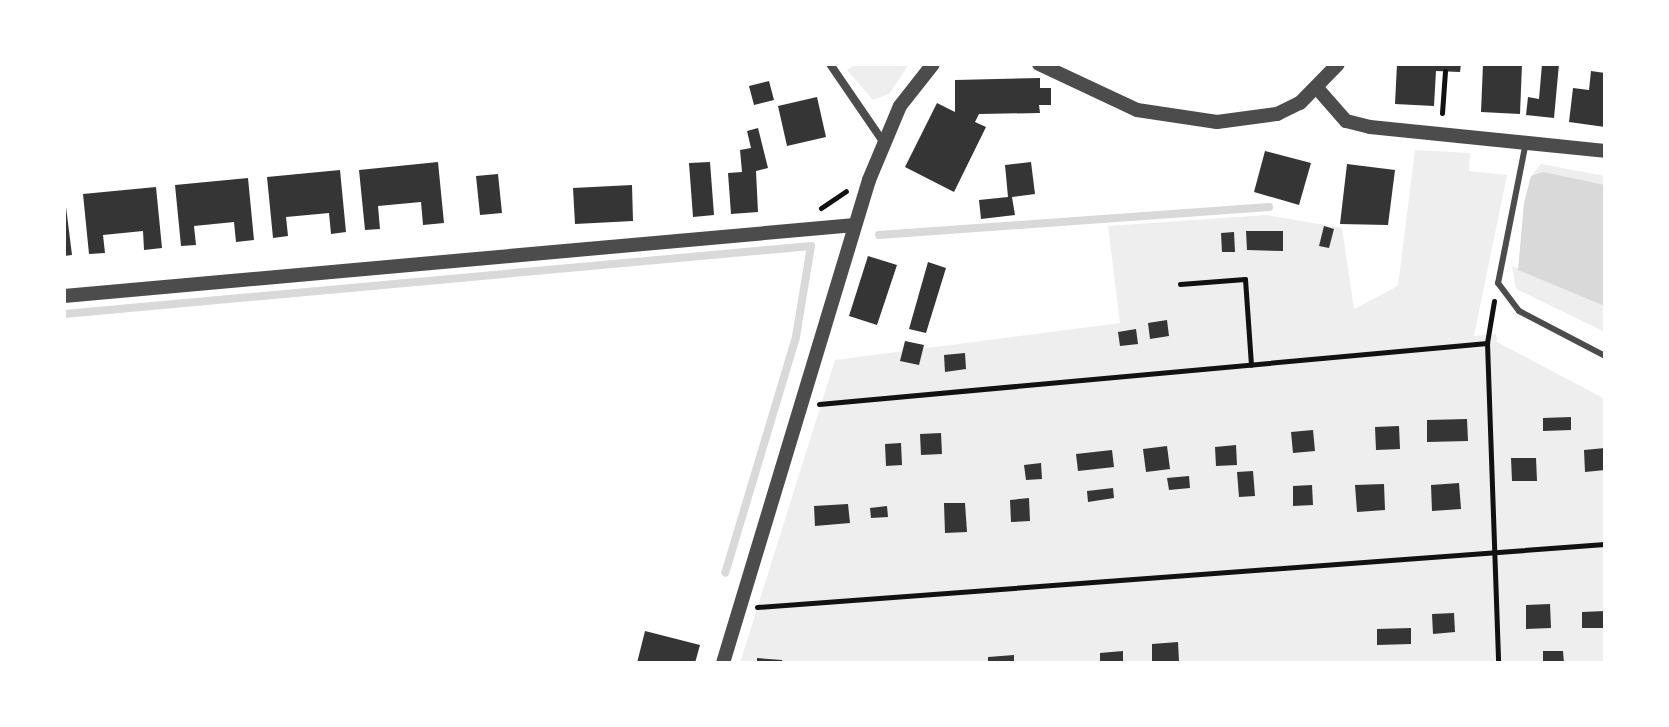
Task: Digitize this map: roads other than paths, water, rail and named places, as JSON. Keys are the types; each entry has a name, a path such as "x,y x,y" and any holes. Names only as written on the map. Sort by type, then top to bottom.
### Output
{"street":[{"path":"830,64 884,143"},
{"path":"723,663 855,225 900,106 933,64"},
{"path":"1039,64 1137,110 1177,120 1277,114 1317,88 1338,64"},
{"path":"1317,88 1346,121 1370,127 1527,139 1605,151"},
{"path":"64,296 855,225"}],"lane":[{"path":"1527,139 1498,283 1519,311 1605,356"}],"waterway":[{"path":"879,235 1269,207"},
{"path":"64,314 811,246 796,337 725,573"}]}
